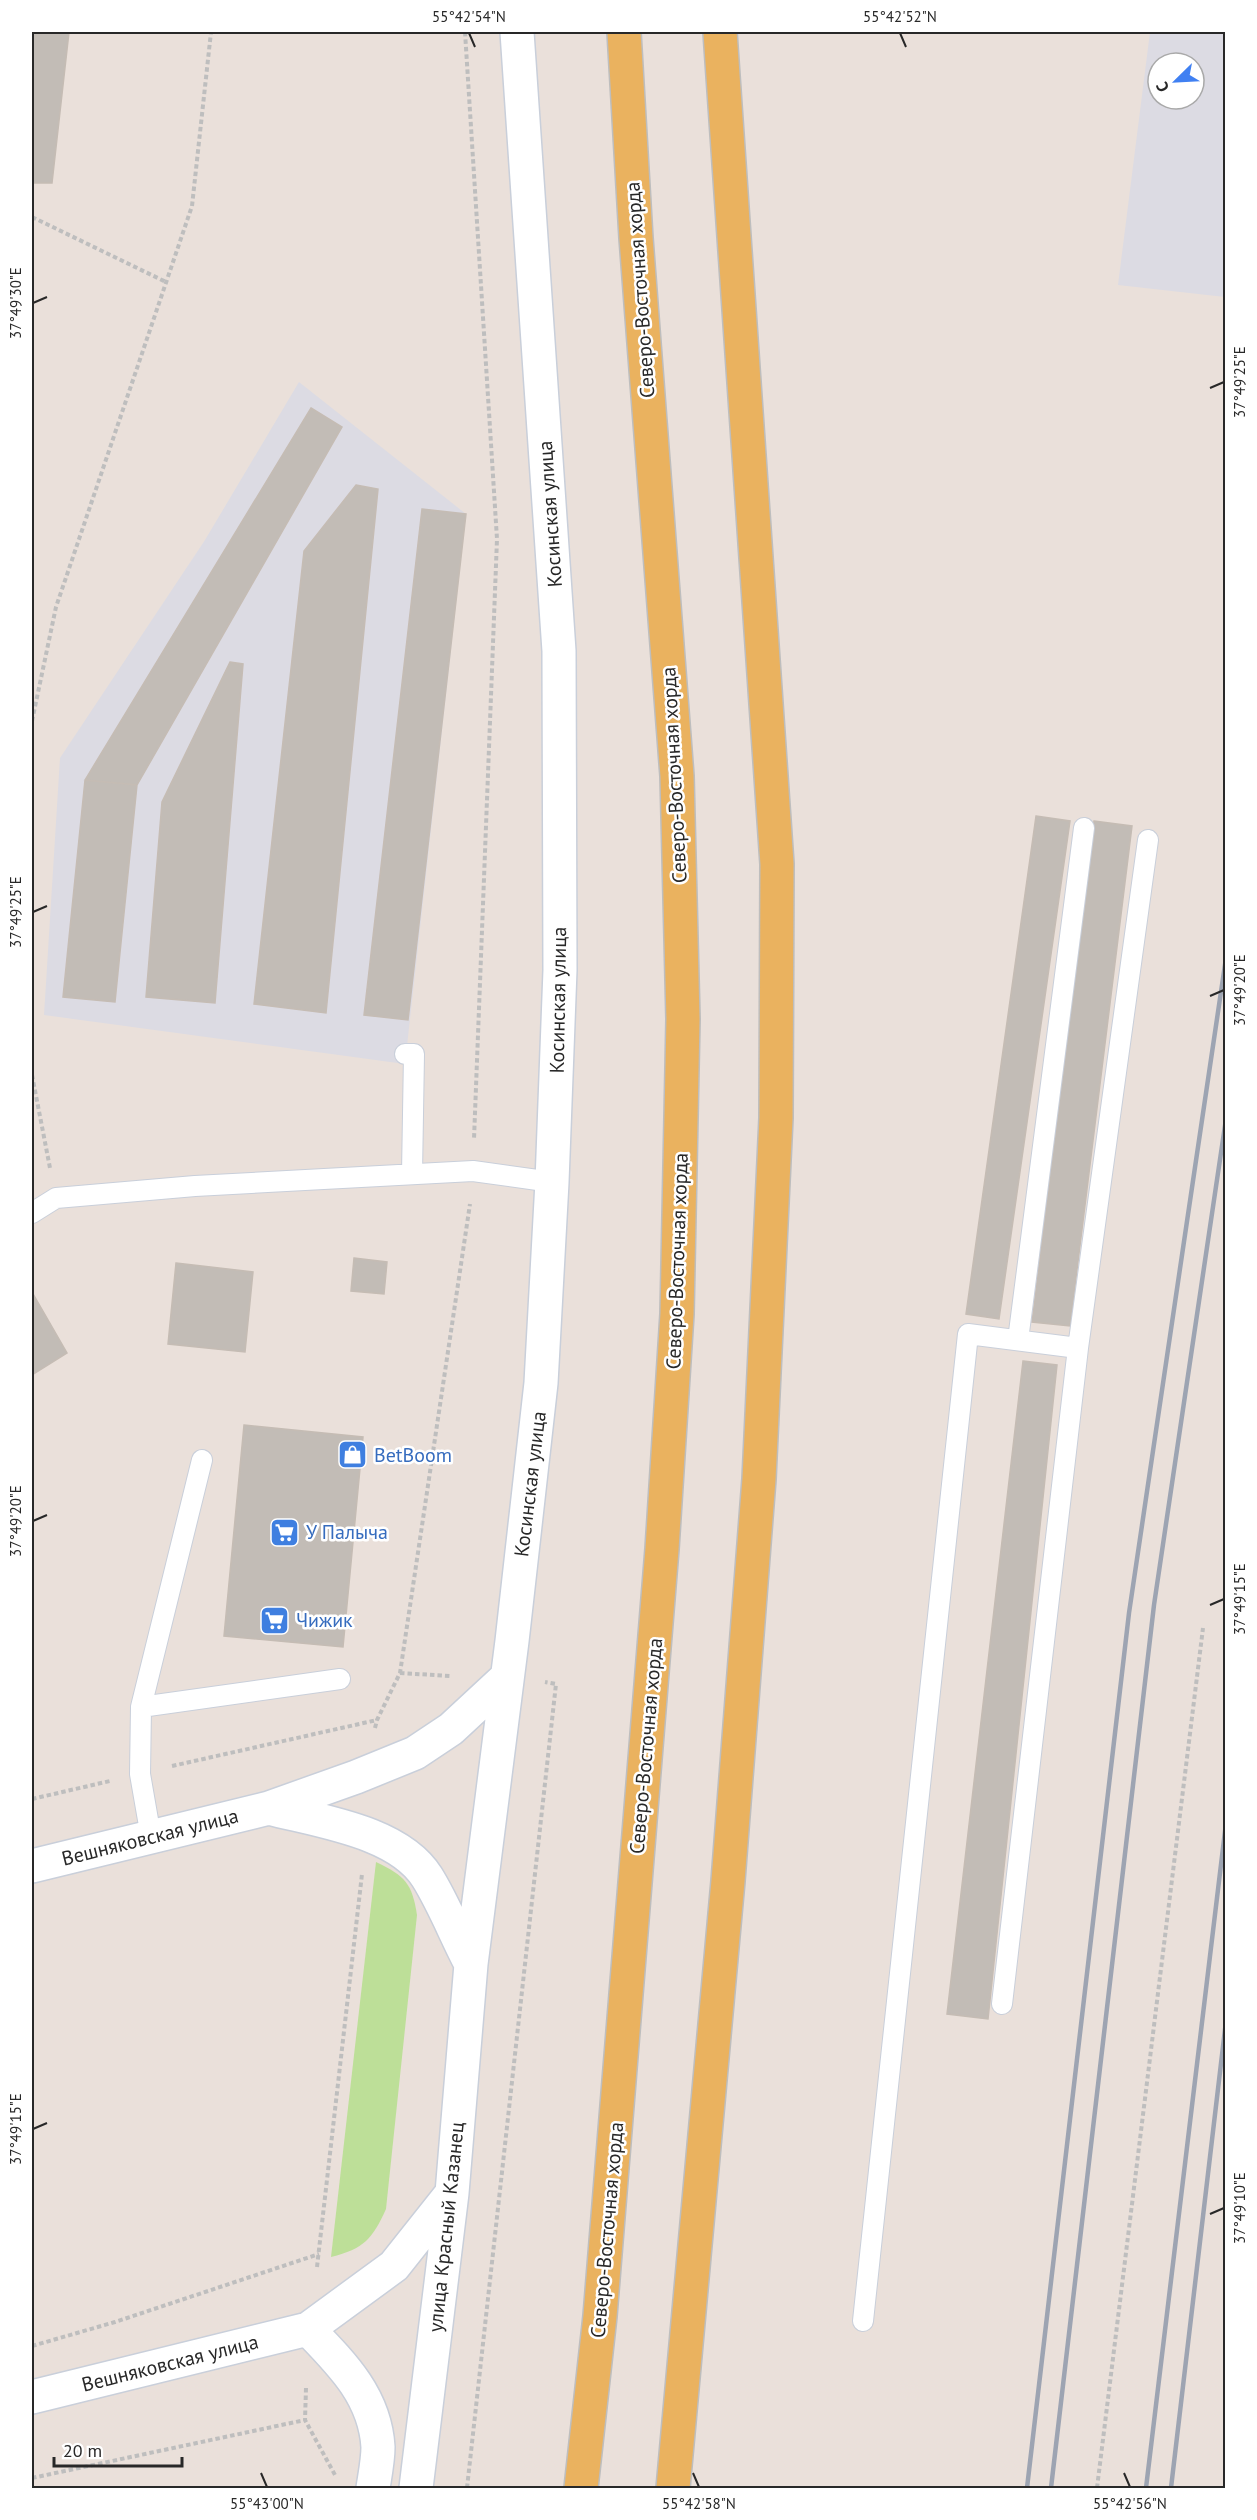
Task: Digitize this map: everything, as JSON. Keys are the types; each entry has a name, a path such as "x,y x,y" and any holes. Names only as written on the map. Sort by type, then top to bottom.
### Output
{"main road":[{"name":"Северо-Восточная хорда","path":"581,2488 600,2316 662,1549 677,1314 683,1031 677,776 636,238 624,32"},
{"path":"673,2488 726,1904 759,1479 776,1118 777,864 720,32"}],"street":[{"name":"Косинская улица","path":"471,1964 541,1383 560,970 559,651 517,32"},
{"name":"Вешняковская улица","path":"32,1866 269,1808 415,1753 451,1729 507,1678"},
{"name":"Вешняковская улица","path":"269,1808 367,1834 402,1851 426,1876 471,1964"},
{"name":"улица Красный Казанец","path":"416,2488 452,2193 471,1964"},
{"name":"Вешняковская улица","path":"32,2397 308,2329 394,2266 452,2193"},
{"path":"308,2329 340,2362 361,2390 374,2419 378,2448 373,2488"}],"lane":[{"path":"1018,1340 1084,828"},
{"path":"1002,2004 1078,1348 1148,840"},
{"path":"405,1054 414,1054 412,1174"},
{"path":"32,1213 56,1198 195,1186 473,1171 552,1182"},
{"path":"863,2321 968,1334 1078,1348"},
{"path":"151,1837 140,1774 141,1707 202,1460"},
{"path":"141,1707 340,1679"}],"path":[{"path":"32,721 56,607 192,206 211,32"},
{"path":"374,1737 376,1720 400,1673 473,1171 497,539 465,32"},
{"path":"32,217 166,282"},
{"path":"32,1076 56,1198"},
{"path":"1097,2488 1203,1628"},
{"path":"32,1800 376,1720"},
{"path":"317,2267 362,1874"},
{"path":"32,2346 115,2322 319,2254"},
{"path":"306,2388 305,2420 337,2478"},
{"path":"32,2478 305,2420"},
{"path":"770,2488 775,2488"}],"shaded area":[{"path":"1150,32 1225,32 1225,297 1118,285 1146,64 1146,111 1206,111 1206,51 1148,51"},
{"path":"299,382 466,514 405,1064 44,1015 60,758 205,540"}],"green space":[{"path":"376,1862 406,1882 413,1895 417,1915 386,2209 377,2228 366,2241 352,2250 331,2257"}],"building":[{"path":"32,32 69,32 52,183 32,183"},
{"path":"311,408 342,427 137,785 85,780"},
{"path":"356,485 378,489 326,1013 254,1004 304,551"},
{"path":"422,509 466,514 408,1020 364,1015"},
{"path":"230,662 243,664 215,1003 146,997 162,802"},
{"path":"85,780 137,785 115,1002 63,997"},
{"path":"1036,816 1070,821 999,1319 966,1314"},
{"path":"1094,821 1132,826 1070,1326 1032,1322"},
{"path":"354,1258 387,1262 384,1294 351,1291"},
{"path":"176,1263 253,1272 245,1352 168,1344"},
{"path":"32,1292 67,1353 32,1375"},
{"path":"1023,1361 1057,1365 988,2019 947,2014"},
{"path":"244,1425 363,1437 343,1647 224,1636"}],"railway":[{"path":"1027,2488 1129,1613 1226,958"},
{"path":"1051,2488 1154,1605 1226,1119"},
{"path":"1146,2488 1226,1823"},
{"path":"1171,2488 1226,2021"}],"place":[{"name":"BetBoom","path":"353,1455"},
{"name":"У Палыча","path":"285,1532"},
{"name":"Чижик","path":"275,1620"}]}
